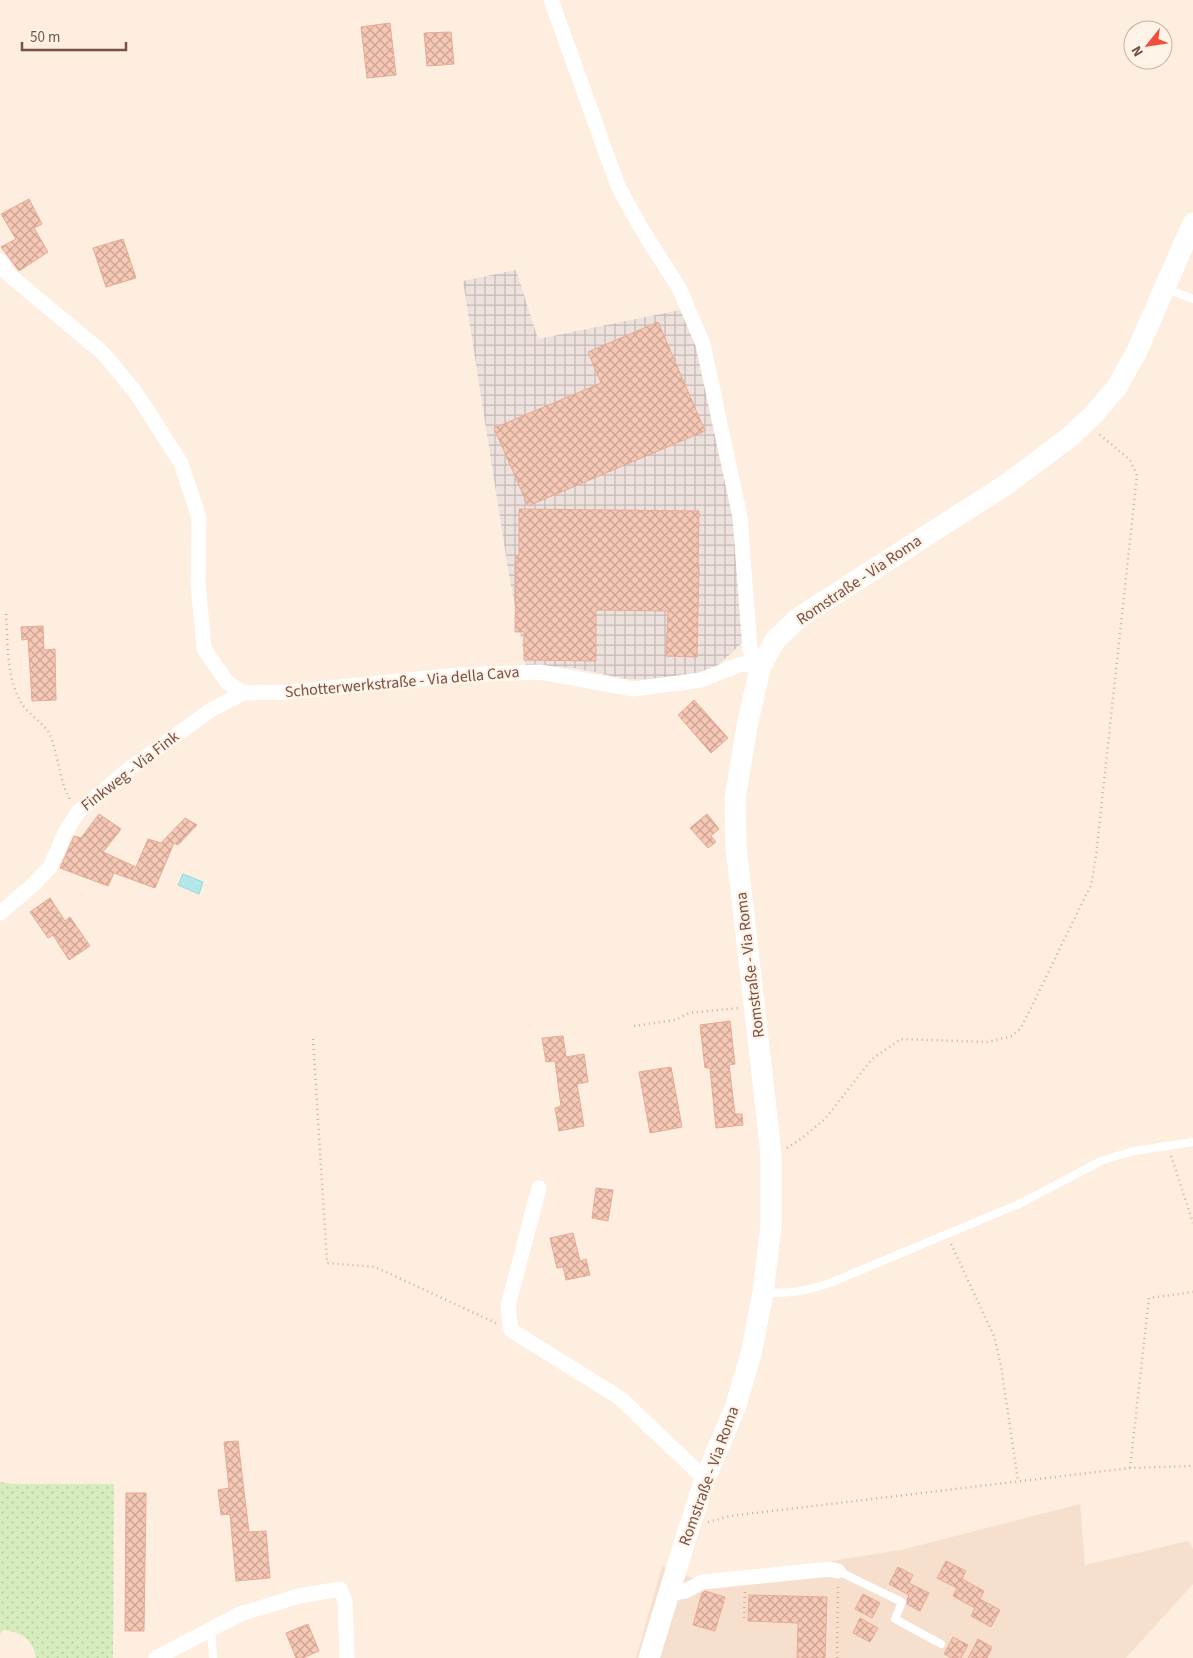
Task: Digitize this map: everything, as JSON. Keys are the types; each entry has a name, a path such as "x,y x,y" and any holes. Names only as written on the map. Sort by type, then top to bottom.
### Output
{"street":[{"path":"551,0 618,186 641,228 679,288 703,344 740,517 750,650 761,665"},
{"name":"Romstraße - Via Roma","path":"649,1658 677,1592 705,1479 734,1408 751,1354 763,1293 771,1226 771,1152 736,846 735,799 748,722 761,665 776,639 801,616 1007,484 1070,436 1095,413 1117,387 1137,351 1193,223"},
{"path":"0,262 8,274 103,353 136,393 182,463 199,518 198,583 204,649 227,682 243,693"},
{"name":"Schotterwerkstraße - Via della Cava","path":"243,693 290,692 458,675 540,672 633,690 701,680 741,664 761,665"},
{"name":"Finkweg - Via Fink","path":"0,914 50,867 78,812 129,769 211,710 243,693"},
{"path":"539,1188 508,1306 511,1330 620,1398 705,1479"},
{"path":"677,1592 703,1582 830,1569 838,1572"},
{"path":"156,1658 240,1614 299,1596 340,1589 345,1601 347,1658"}],"lane":[{"path":"1165,288 1193,299"},
{"path":"763,1293 808,1291 835,1282 1021,1203 1102,1160 1134,1151 1193,1142"},
{"path":"838,1572 902,1602 895,1619 942,1644"},
{"path":"211,1630 213,1658"}],"path":[{"path":"784,1144 784,1149 802,1138 825,1118 872,1058 900,1039 987,1042 1012,1036 1020,1028 1091,886 1097,846 1137,475 1130,460 1096,431"},
{"path":"6,614 10,672 16,692 23,706 49,734 65,790 78,812"},
{"path":"634,1026 675,1020 689,1013 755,1007"},
{"path":"313,1039 327,1263 375,1267 511,1330"},
{"path":"1167,1145 1193,1223"},
{"path":"946,1234 994,1336 1018,1481"},
{"path":"1130,1468 1149,1298 1193,1292"},
{"path":"705,1517 703,1523 730,1516 1018,1481 1130,1468 1193,1466"},
{"path":"838,1572 838,1658"},
{"path":"744,1618 746,1578"}],"shaded area":[{"path":"516,270 538,339 685,309 701,347 735,509 743,642 712,671 660,680 626,679 574,668 526,665 508,569 463,281"},
{"path":"1080,1504 1085,1565 1188,1541 1193,1549 1193,1584 1126,1658 636,1658 662,1566 703,1582 905,1549"}],"green space":[{"path":"0,1482 13,1484 114,1484 113,1658 36,1658 29,1641 21,1635 3,1630 0,1634"}],"water":[{"path":"183,874 203,882 199,894 178,885"}],"building":[{"path":"390,23 396,75 367,78 361,27"},
{"path":"451,32 454,64 427,66 424,33"},
{"path":"29,199 42,224 34,228 48,252 19,271 1,247 16,239 1,214"},
{"path":"123,239 136,278 106,287 93,248"},
{"path":"658,322 705,431 528,506 494,428 601,383 588,352"},
{"path":"519,509 699,511 697,657 666,656 668,611 596,610 596,661 524,660 524,632 515,632 516,556 519,556"},
{"path":"43,626 44,650 55,649 56,700 32,701 28,639 22,640 21,627"},
{"path":"694,700 728,738 711,753 678,715"},
{"path":"99,814 121,829 103,852 136,867 148,839 161,843 185,818 197,825 178,845 174,843 155,888 114,873 108,886 60,868 74,836 81,838"},
{"path":"707,814 719,829 711,836 716,842 708,848 690,828"},
{"path":"50,898 65,921 70,917 90,946 69,960 53,935 48,938 30,912"},
{"path":"730,1021 735,1064 729,1065 735,1114 742,1114 743,1125 716,1128 710,1068 705,1068 700,1025"},
{"path":"563,1036 566,1057 584,1054 588,1082 577,1084 584,1126 559,1131 555,1108 561,1106 555,1061 546,1062 542,1038"},
{"path":"671,1067 682,1127 650,1133 639,1072"},
{"path":"596,1188 613,1190 608,1221 592,1218"},
{"path":"573,1233 580,1261 586,1259 590,1275 566,1280 563,1267 557,1268 550,1238"},
{"path":"238,1441 249,1532 266,1531 270,1578 236,1581 230,1514 221,1515 218,1490 229,1488 224,1442"},
{"path":"126,1493 146,1493 144,1631 125,1631"},
{"path":"946,1561 966,1571 962,1579 984,1591 980,1599 1000,1610 991,1627 971,1616 975,1608 953,1596 957,1588 937,1578"},
{"path":"898,1567 913,1575 909,1583 929,1593 920,1611 907,1604 909,1595 889,1584"},
{"path":"705,1591 725,1597 715,1631 693,1625 702,1593"},
{"path":"863,1594 880,1603 872,1618 855,1609"},
{"path":"749,1595 827,1597 825,1658 797,1658 798,1623 748,1621"},
{"path":"860,1618 878,1628 870,1642 853,1633"},
{"path":"308,1624 319,1651 303,1658 296,1658 286,1633"},
{"path":"953,1637 968,1645 961,1658 952,1658 944,1654"},
{"path":"978,1639 992,1647 987,1658 968,1658"}]}
